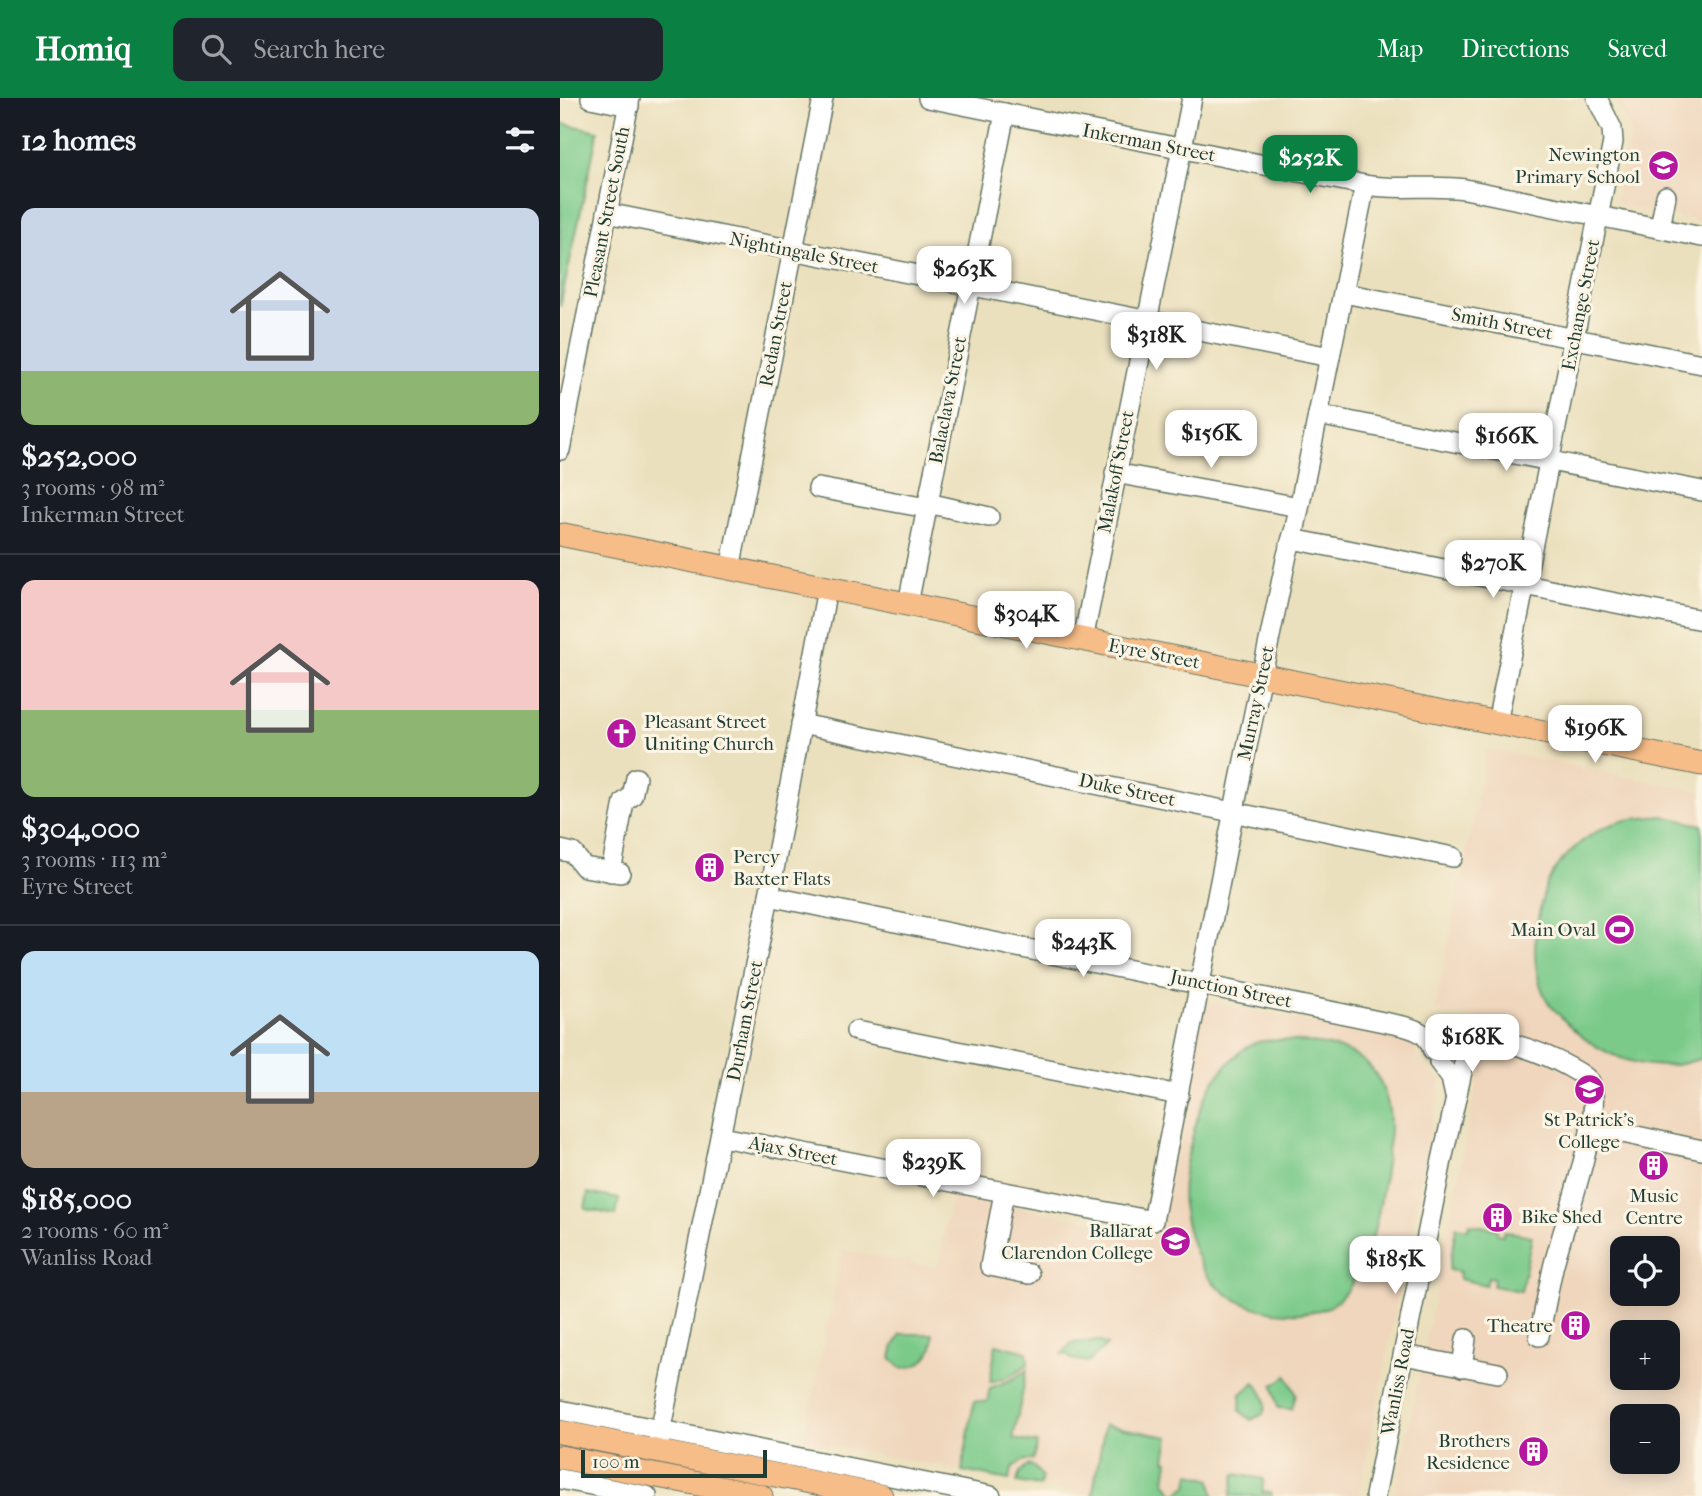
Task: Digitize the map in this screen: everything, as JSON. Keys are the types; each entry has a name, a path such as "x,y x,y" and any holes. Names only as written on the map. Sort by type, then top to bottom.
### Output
{"main road":[{"name":"Eyre Street","path":"561,532 827,589 1702,764"},
{"path":"560,1432 658,1441 881,1496"},
{"path":"560,1457 761,1496"}],"street":[{"path":"591,98 629,102"},
{"name":"Redan Street","path":"730,569 823,98"},
{"name":"Inkerman Street","path":"928,98 1365,185 1397,189 1458,188 1702,237"},
{"name":"Malakoff Street","path":"1083,640 1192,98"},
{"name":"Exchange Street","path":"1497,723 1614,135 1597,98"},
{"name":"Pleasant Street South","path":"560,450 629,102"},
{"name":"Balaclava Street","path":"908,604 1005,113"},
{"name":"Murray Street","path":"1153,1221 1262,676 1365,185"},
{"path":"1660,228 1666,196"},
{"name":"Nightingale Street","path":"607,214 1330,357"},
{"name":"Smith Street","path":"1344,293 1702,364"},
{"path":"1318,415 1702,491"},
{"path":"1115,473 1299,507"},
{"path":"818,488 989,517"},
{"path":"1292,539 1702,620"},
{"name":"Durham Street","path":"658,1441 722,1137 827,589"},
{"name":"Duke Street","path":"801,724 1453,857"},
{"path":"560,850 573,853 584,867 615,873 624,802 632,796 636,778"},
{"name":"Junction Street","path":"769,895 1403,1026 1424,1034 1436,1057"},
{"name":"Junction Street","path":"1403,1026 1422,1026 1526,1046 1588,1079 1595,1095 1590,1126 1580,1174 1553,1265 1539,1336"},
{"path":"856,1031 1179,1095"},
{"path":"1466,1053 1463,1039 1451,1033 1436,1040 1436,1057 1444,1065 1453,1066 1461,1062 1476,1040 1486,1038"},
{"name":"Wanliss Road","path":"1375,1496 1466,1053"},
{"name":"Wanliss Road","path":"1436,1057 1453,1082 1454,1104"},
{"path":"1590,1126 1702,1150"},
{"name":"Ajax Street","path":"722,1137 1153,1221"},
{"path":"1004,1193 990,1266 1029,1274"},
{"path":"1462,1367 1466,1339"},
{"path":"1404,1355 1498,1373"},
{"path":"560,1410 658,1441 991,1496"},
{"path":"560,1479 647,1496"}],"shaded area":[{"name":"Newington Primary School","path":"1614,98 1702,98 1702,221 1620,205 1616,200 1631,131"},
{"name":"St Patrick's College","path":"1487,749 1702,792 1702,1496 1395,1496 1489,1022 1435,1010"},
{"name":"Ballarat Clarendon College","path":"1205,1001 1415,1043 1418,1059 1427,1071 1441,1079 1359,1496 1090,1496 804,1440 842,1250 937,1268 952,1194 1158,1235"}],"green space":[{"path":"560,123 598,131 560,307"},
{"name":"Main Oval","path":"1663,816 1702,825 1702,1058 1664,1066 1626,1060 1608,1053 1576,1031 1548,1002 1543,993 1535,954 1537,923 1544,892 1555,871 1572,850 1594,833 1618,822"},
{"path":"1281,1040 1329,1046 1362,1060 1378,1079 1390,1115 1382,1193 1366,1256 1346,1292 1332,1305 1302,1313 1266,1310 1243,1303 1214,1283 1202,1267 1193,1247 1182,1197 1184,1174 1194,1131 1203,1102 1213,1084 1229,1063 1247,1047 1258,1042"},
{"path":"588,1193 619,1199 616,1215 585,1209"},
{"path":"1470,1224 1497,1229 1497,1234 1503,1235 1504,1231 1532,1236 1521,1291 1493,1286 1494,1278 1488,1277 1486,1285 1459,1279 1460,1272 1449,1270 1456,1227 1468,1229"},
{"path":"901,1334 933,1334 929,1354 915,1366 901,1368 891,1358"},
{"path":"1098,1341 1107,1345 1089,1362 1071,1359 1062,1354 1072,1343"},
{"path":"996,1344 1027,1352 1028,1364 1009,1377 990,1382"},
{"path":"1027,1370 1013,1439 1037,1443 1033,1460 1025,1460 1013,1467 1009,1480 962,1471 974,1401 987,1402 990,1388"},
{"path":"1287,1376 1296,1394 1292,1409 1278,1408 1273,1385"},
{"path":"1255,1382 1263,1394 1265,1405 1263,1414 1251,1420 1240,1411 1241,1394"},
{"path":"1105,1425 1169,1437 1165,1481 1173,1493 1176,1494 1188,1485 1190,1473 1211,1480 1214,1496 1092,1496"},
{"path":"1029,1465 1042,1476 1040,1486 1017,1482 1020,1472"},
{"path":"1235,1474 1264,1479 1262,1492 1271,1493 1272,1496 1231,1496"}],"place":[{"name":"Newington Primary School","path":"1663,166"},
{"name":"Pleasant Street Uniting Church","path":"621,733"},
{"name":"Percy Baxter Flats","path":"710,868"},
{"name":"Main Oval","path":"1619,930"},
{"name":"St Patrick's College","path":"1589,1089"},
{"name":"Music Centre","path":"1654,1165"},
{"name":"Bike Shed","path":"1498,1217"},
{"name":"Ballarat Clarendon College","path":"1176,1242"},
{"name":"Theatre","path":"1576,1326"},
{"name":"Brothers Residence","path":"1533,1452"}]}
